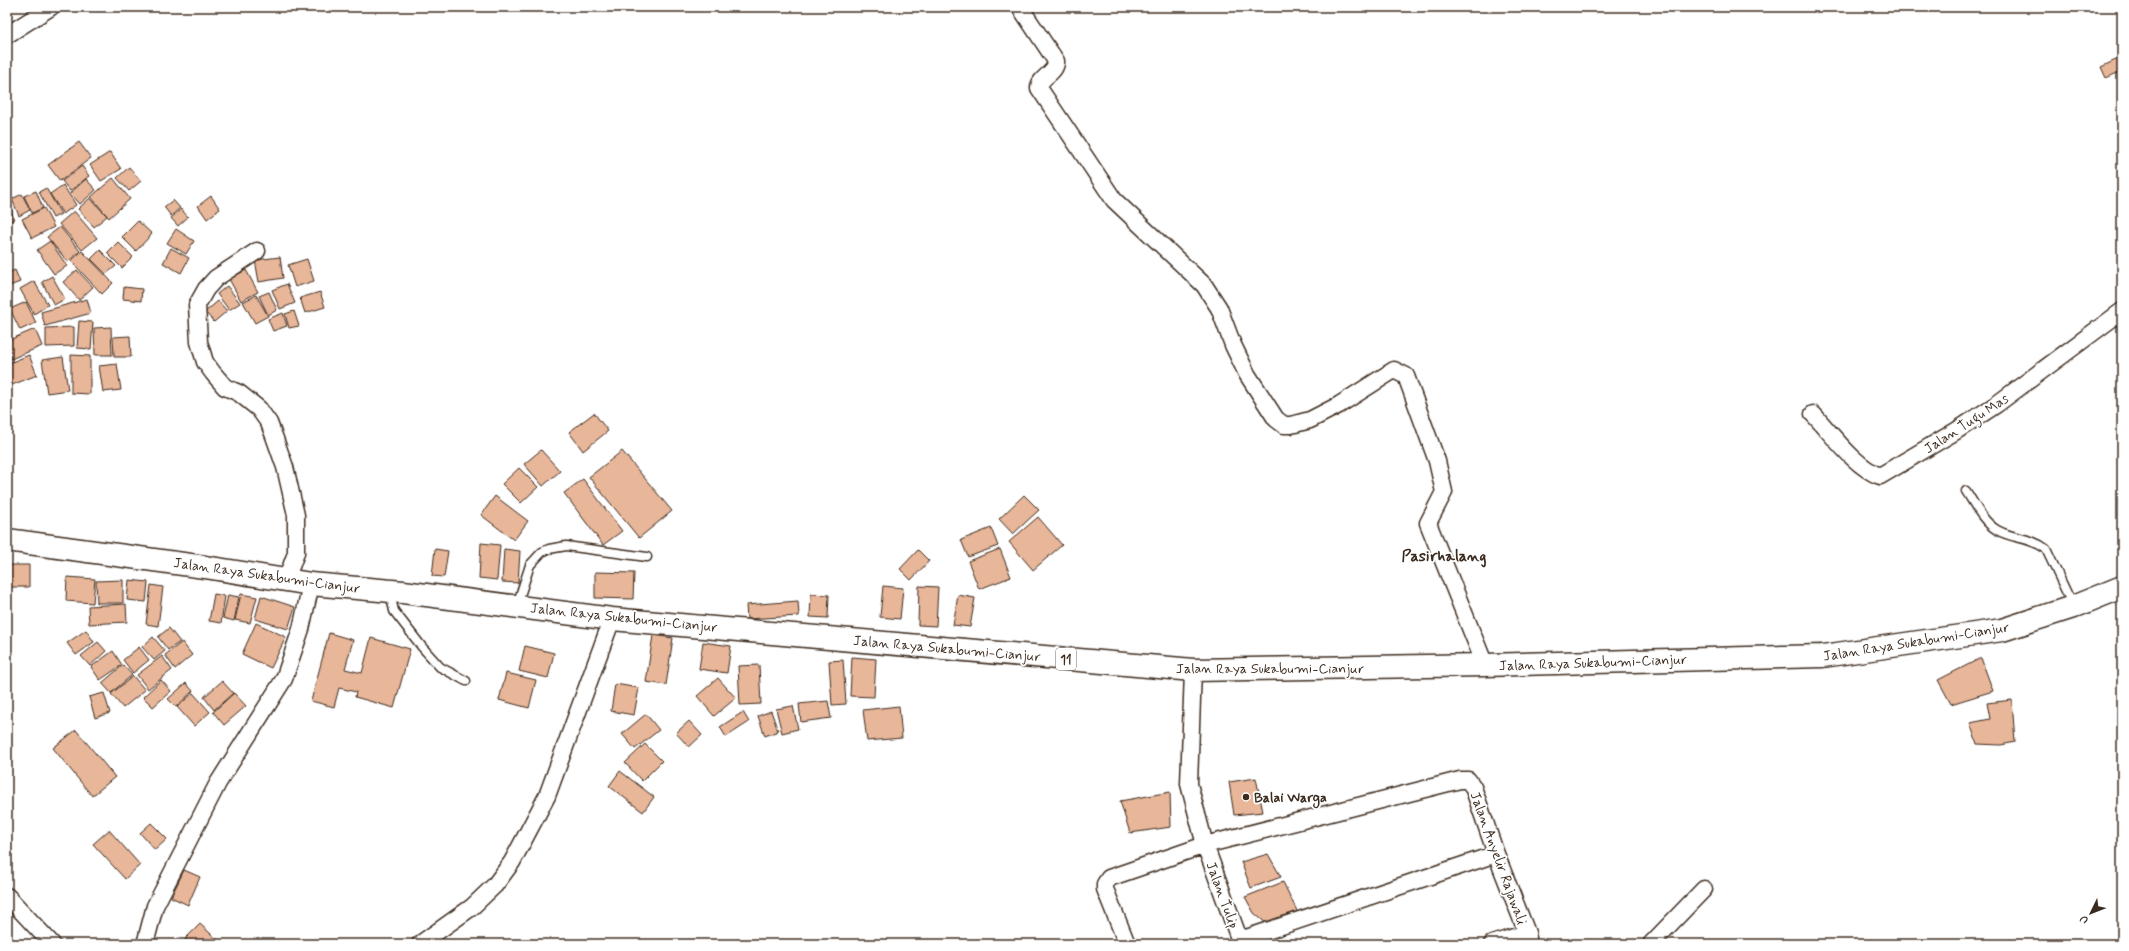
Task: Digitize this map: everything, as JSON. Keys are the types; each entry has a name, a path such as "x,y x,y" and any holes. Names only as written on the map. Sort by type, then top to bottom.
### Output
{"highway":[{"name":"Jalan Raya Sukabumi-Cianjur","path":"7,540 205,567 311,584 390,590 612,619 1193,670 1485,665 1823,656 2002,630 2073,607 2122,587"}],"street":[{"path":"7,34 52,7"},
{"path":"1020,7 1056,61 1056,67 1038,86 1043,95 1114,200 1204,286 1219,308 1233,345 1247,374 1276,419 1284,425 1300,424 1339,405 1394,370 1406,376 1437,461 1444,492 1428,523 1485,665"},
{"path":"257,251 216,278 201,296 197,305 199,342 205,362 225,387 249,399 259,409 269,423 277,442 286,467 296,515 296,552 286,580"},
{"name":"Jalan Tugu Mas","path":"1813,414 1857,462 1872,474 1880,476 1956,431 1997,404 2122,311"},
{"path":"145,944 156,906 208,802 284,679 301,630 311,584"},
{"path":"420,944 472,907 495,885 512,862 547,796 612,619"},
{"name":"Jalan Tulip","path":"1193,670 1189,784 1205,846 1240,942"},
{"name":"Jalan Anyelir Rajawali","path":"1205,846 1460,780 1468,780 1473,787 1496,854 1528,938"},
{"path":"1128,944 1104,889 1109,878 1205,846"},
{"path":"1240,942 1496,854"},
{"path":"1651,944 1704,889"},
{"path":"7,896 52,944"},
{"path":"1492,944 1528,938"}],"lane":[{"path":"1966,491 1990,525 1998,531 2039,544 2046,549 2073,607"},
{"path":"517,606 530,565 542,552 549,549 566,546 647,557"},
{"path":"390,590 394,611 412,635 440,667 466,681"}],"building":[{"path":"2122,57 2122,71 2106,78 2101,67"},
{"path":"79,142 91,158 60,181 48,165"},
{"path":"110,152 121,169 101,181 90,165"},
{"path":"82,166 89,176 70,191 62,181"},
{"path":"129,167 141,181 129,191 117,178"},
{"path":"113,178 130,199 109,218 91,197"},
{"path":"86,179 96,190 80,204 70,193"},
{"path":"63,185 76,205 63,214 50,194"},
{"path":"46,188 61,214 53,218 39,192"},
{"path":"36,191 43,208 32,213 24,196"},
{"path":"7,193 14,220 7,222"},
{"path":"22,194 30,210 19,216 12,199"},
{"path":"211,196 220,209 207,219 198,206"},
{"path":"90,198 107,216 94,227 78,209"},
{"path":"173,200 180,208 171,216 164,207"},
{"path":"44,208 54,227 32,238 22,219"},
{"path":"181,209 188,217 178,226 171,218"},
{"path":"74,211 97,238 82,250 59,224"},
{"path":"138,221 152,234 136,251 122,237"},
{"path":"60,227 80,251 68,262 47,237"},
{"path":"176,229 194,241 186,254 167,243"},
{"path":"50,241 67,266 54,274 37,250"},
{"path":"118,242 133,257 122,268 107,253"},
{"path":"171,248 189,258 181,273 163,263"},
{"path":"100,250 116,266 106,274 91,259"},
{"path":"82,251 113,283 102,294 71,261"},
{"path":"280,257 283,278 259,282 255,260"},
{"path":"307,259 314,281 295,287 288,265"},
{"path":"15,270 20,282 7,287 7,273"},
{"path":"77,270 93,287 79,300 63,282"},
{"path":"246,270 258,292 241,301 229,279"},
{"path":"52,276 65,299 54,305 42,282"},
{"path":"34,281 48,305 34,314 20,289"},
{"path":"287,284 295,303 280,309 272,290"},
{"path":"227,286 240,303 229,310 217,294"},
{"path":"124,287 142,289 141,301 123,299"},
{"path":"269,292 277,310 268,315 259,296"},
{"path":"320,292 325,307 305,313 300,298"},
{"path":"256,295 268,316 255,323 243,302"},
{"path":"87,299 91,313 45,326 41,312"},
{"path":"218,301 227,311 214,322 205,312"},
{"path":"26,302 36,323 20,330 10,309"},
{"path":"294,311 299,326 289,328 285,314"},
{"path":"283,313 287,326 273,331 268,319"},
{"path":"79,321 93,322 91,349 77,348"},
{"path":"74,327 74,346 46,347 46,328"},
{"path":"111,327 112,355 95,355 94,328"},
{"path":"35,329 42,346 11,359 7,349 7,341"},
{"path":"130,336 131,357 114,357 113,337"},
{"path":"29,355 37,375 7,387 7,364"},
{"path":"71,355 90,356 90,394 71,393"},
{"path":"63,357 68,390 47,393 42,360"},
{"path":"117,364 121,390 103,392 99,366"},
{"path":"594,413 608,431 583,451 569,432"},
{"path":"541,450 560,471 543,486 524,464"},
{"path":"622,451 672,511 639,538 589,477"},
{"path":"519,468 538,487 521,503 502,484"},
{"path":"583,479 622,531 603,545 564,493"},
{"path":"1024,495 1039,510 1013,534 999,519"},
{"path":"495,496 528,521 514,540 481,515"},
{"path":"1038,517 1062,545 1033,570 1009,542"},
{"path":"991,528 998,546 968,557 961,540"},
{"path":"481,543 500,545 497,580 479,578"},
{"path":"435,549 448,551 444,577 432,576"},
{"path":"504,549 520,551 518,583 502,582"},
{"path":"1000,549 1011,577 979,589 968,561"},
{"path":"918,550 929,561 911,580 900,569"},
{"path":"7,565 29,565 29,587 7,587"},
{"path":"595,572 634,573 633,599 595,598"},
{"path":"67,577 95,579 93,603 66,601"},
{"path":"123,580 123,603 97,603 96,581"},
{"path":"129,580 148,582 146,602 127,600"},
{"path":"151,585 163,587 158,626 146,624"},
{"path":"883,586 903,588 900,619 880,617"},
{"path":"919,586 938,587 936,626 918,625"},
{"path":"214,594 225,596 221,623 209,621"},
{"path":"241,594 257,597 250,623 235,620"},
{"path":"811,594 829,595 828,618 810,617"},
{"path":"228,595 239,597 234,621 223,618"},
{"path":"958,595 975,598 970,627 953,625"},
{"path":"261,596 295,607 288,629 255,619"},
{"path":"798,601 799,616 747,619 746,605"},
{"path":"126,604 127,622 89,624 88,606"},
{"path":"256,623 286,637 271,668 242,654"},
{"path":"169,628 180,642 168,650 158,637"},
{"path":"86,630 94,642 76,655 67,643"},
{"path":"329,633 353,640 345,669 362,673 371,638 410,649 394,708 355,697 356,692 339,688 334,707 311,701"},
{"path":"653,635 673,638 666,685 646,682"},
{"path":"153,637 165,651 154,660 142,647"},
{"path":"98,642 106,651 90,666 81,656"},
{"path":"182,642 192,655 175,669 165,655"},
{"path":"703,642 731,646 727,673 699,669"},
{"path":"525,646 554,653 548,678 519,671"},
{"path":"139,647 149,660 133,673 123,660"},
{"path":"113,651 122,665 100,680 91,667"},
{"path":"162,656 172,670 148,689 137,675"},
{"path":"852,657 876,659 874,697 850,696"},
{"path":"1981,658 1993,691 1951,704 1938,680"},
{"path":"843,660 846,704 832,705 829,661"},
{"path":"123,665 132,675 111,693 102,683"},
{"path":"759,665 761,704 740,705 738,666"},
{"path":"506,673 536,680 529,708 499,700"},
{"path":"133,676 145,690 123,708 111,694"},
{"path":"718,678 736,698 714,716 697,696"},
{"path":"161,680 171,691 153,707 143,697"},
{"path":"222,681 233,693 214,710 204,697"},
{"path":"186,683 193,691 176,707 168,699"},
{"path":"615,684 639,688 634,715 611,711"},
{"path":"104,693 110,713 95,718 89,697"},
{"path":"193,693 210,712 194,726 177,707"},
{"path":"234,693 246,706 224,725 213,712"},
{"path":"2012,700 2015,742 2001,745 1977,744 1970,723 1990,719 1987,703"},
{"path":"828,701 831,718 801,722 799,704"},
{"path":"793,706 798,729 782,733 776,709"},
{"path":"899,706 902,738 867,741 863,710"},
{"path":"771,711 778,731 765,736 758,716"},
{"path":"743,712 749,722 726,737 720,727"},
{"path":"646,714 659,730 635,749 622,734"},
{"path":"689,721 702,735 689,747 676,733"},
{"path":"76,730 115,777 92,796 53,748"},
{"path":"645,744 662,761 642,781 625,763"},
{"path":"620,771 654,797 643,812 609,786"},
{"name":"Balai Warga","path":"1256,778 1263,812 1234,815 1229,782"},
{"path":"1170,792 1171,827 1130,833 1120,801"},
{"path":"151,823 167,839 155,850 140,833"},
{"path":"109,830 140,865 125,879 93,844"},
{"path":"1268,854 1281,877 1251,888 1241,862"},
{"path":"184,870 200,877 188,905 171,897"},
{"path":"1283,882 1299,915 1268,925 1254,913 1245,897"},
{"path":"200,924 221,943 190,944 185,939"}],"place":[{"name":"Balai Warga","path":"1246,797"}],"district":[{"name":"Pasirhalang","path":"1444,555"}]}
